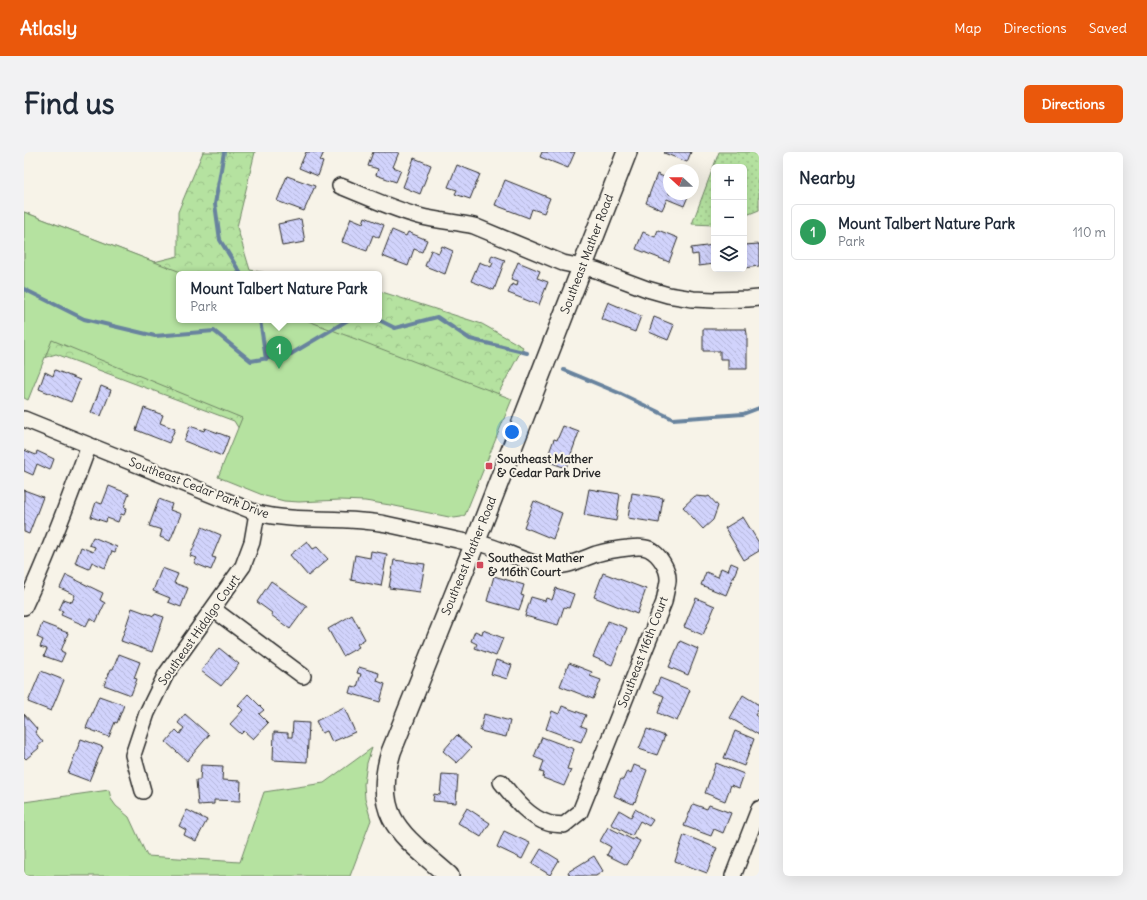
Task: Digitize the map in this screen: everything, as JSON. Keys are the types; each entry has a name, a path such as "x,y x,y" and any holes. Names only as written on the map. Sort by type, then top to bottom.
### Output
{"street":[{"name":"Southeast Mather Road","path":"450,876 408,840 395,824 386,802 385,776 391,752 475,543 627,152"},
{"path":"340,186 417,216 438,221 474,226 563,263 596,270 647,289 668,295 693,299 714,300 748,300 759,298"},
{"name":"Southeast Cedar Park Drive","path":"24,419 257,513 287,519 324,518 363,521 475,543"},
{"path":"24,607 51,548 89,445"},
{"name":"Southeast Hidalgo Court","path":"143,791 133,755 147,713 166,674 243,566 252,542 257,513"},
{"name":"Southeast 116th Court","path":"475,543 489,545 529,562 547,566 563,565 581,561 595,554 614,550 637,547 648,548 662,559 668,579 664,602 580,812 564,825 549,823 535,817 516,802 501,782"},
{"path":"213,609 302,676"},
{"path":"733,876 759,809"}],"green space":[{"path":"203,152 255,152 237,227 250,270 256,271 176,271 176,323 382,323 382,292 482,324 523,347 489,411 253,452 234,421 56,354 24,364 24,212 154,262 178,256 178,212"},
{"path":"719,152 759,152 759,210 747,215 747,164 714,164"},
{"path":"711,173 711,225 692,224"},
{"path":"24,212 178,271 176,271 176,323 314,323 512,399 465,515 454,518 365,501 284,501 265,496 218,477 242,418 52,340 28,400 24,398"},
{"path":"372,748 367,763 364,784 365,799 371,820 350,876 24,876 24,802 109,790 111,799 116,806 129,817 147,856 240,862 264,792 324,783"}],"building":[{"path":"306,152 324,152 320,161 323,162 318,176 299,168"},
{"path":"373,152 399,152 393,167 401,170 396,182 376,175 378,169 368,166"},
{"path":"542,152 575,152 568,168 540,157"},
{"path":"691,152 687,162 664,153"},
{"path":"414,158 431,165 420,194 403,187"},
{"path":"457,165 480,174 470,199 455,194 457,190 448,187"},
{"path":"657,174 663,176 663,200 667,200 662,210 646,203"},
{"path":"287,176 315,186 304,211 277,201"},
{"path":"505,180 550,198 544,213 532,209 529,218 495,205"},
{"path":"669,200 686,200 684,206"},
{"path":"365,217 384,225 379,238 373,235 367,251 342,242 351,218 363,223"},
{"path":"301,219 305,242 282,246 278,224"},
{"path":"392,230 406,236 408,232 427,240 422,252 414,249 408,266 382,256"},
{"path":"658,230 678,238 669,262 636,249 643,232 655,237"},
{"path":"759,244 759,266 747,268 747,245"},
{"path":"711,245 711,264 699,266 698,254 692,255 691,248"},
{"path":"442,246 453,251 445,274 425,266 431,250 439,253"},
{"path":"492,255 505,260 494,290 471,281 479,262 491,267 493,263 490,261"},
{"path":"518,262 540,271 537,278 548,282 539,305 508,293 512,284 517,286 518,281 511,279"},
{"path":"608,302 641,316 635,332 601,319"},
{"path":"654,317 674,325 668,340 649,332"},
{"path":"703,329 746,329 747,369 728,369 728,359 720,359 720,351 703,351"},
{"path":"55,370 80,380 71,402 39,389 45,372 53,376"},
{"path":"101,386 111,390 101,416 91,413"},
{"path":"144,408 163,415 160,423 175,429 169,443 136,430"},
{"path":"190,426 204,431 205,428 229,437 222,456 184,441"},
{"path":"563,426 579,432 566,468 546,461 554,439 557,440"},
{"path":"24,450 36,455 37,451 54,459 50,470 37,464 33,475 24,471"},
{"path":"109,486 129,494 124,507 127,508 124,515 121,514 118,522 107,518 106,522 91,517 96,502 102,504"},
{"path":"589,489 620,494 616,521 584,515"},
{"path":"24,490 43,497 29,534 24,532"},
{"path":"632,493 663,498 659,523 628,518"},
{"path":"695,496 709,496 718,506 713,520 703,529 683,507"},
{"path":"159,499 172,504 170,510 181,514 170,541 160,537 162,530 149,526"},
{"path":"534,501 562,513 553,539 524,527"},
{"path":"743,517 759,543 759,551 744,560 725,528"},
{"path":"202,527 221,535 212,557 216,558 211,570 194,563 197,558 190,556"},
{"path":"93,537 117,547 115,552 112,551 105,568 92,562 89,569 75,563 81,547 93,552 95,547 89,545"},
{"path":"307,541 313,549 317,547 328,559 308,576 290,555"},
{"path":"371,551 387,554 381,586 351,580 355,555 370,558"},
{"path":"394,560 425,564 420,592 389,588"},
{"path":"731,563 738,566 726,595 701,585 706,572 718,577 721,568 728,571"},
{"path":"162,568 178,574 174,583 188,588 181,607 168,602 170,598 153,591"},
{"path":"603,573 646,589 637,614 594,597"},
{"path":"66,575 103,593 100,600 105,603 96,622 90,618 86,626 61,615 63,611 59,610 64,599 72,602 75,595 60,588"},
{"path":"494,576 524,585 521,595 524,596 519,610 487,601"},
{"path":"271,581 307,606 290,629 257,602"},
{"path":"556,588 574,594 569,608 564,607 558,625 525,616 531,597 545,601 546,598 552,600"},
{"path":"696,598 715,606 703,635 684,627"},
{"path":"132,608 154,616 155,614 164,617 152,652 121,641"},
{"path":"352,615 365,639 357,644 359,647 343,656 328,629"},
{"path":"608,621 627,628 612,665 593,657"},
{"path":"42,623 68,633 61,651 65,653 61,662 44,656 47,649 40,647 43,640 37,637"},
{"path":"483,630 503,638 496,656 475,648 477,644 471,641 475,631 482,634"},
{"path":"680,641 698,649 688,675 669,667"},
{"path":"219,648 239,664 221,686 201,671"},
{"path":"119,654 140,662 134,678 137,679 131,695 104,685"},
{"path":"496,660 512,665 507,679 491,674"},
{"path":"569,663 592,672 590,676 601,680 593,699 560,686"},
{"path":"359,667 379,673 377,681 385,684 380,702 349,693 351,686 357,687 361,674 357,673"},
{"path":"41,671 64,680 51,711 28,702"},
{"path":"660,678 690,690 677,721 658,713 664,696 654,692"},
{"path":"248,694 264,710 259,714 268,723 253,739 244,731 241,734 230,724 243,710 238,705"},
{"path":"743,695 759,705 759,709 755,715 759,718 759,735 730,718"},
{"path":"99,696 124,705 117,723 115,722 109,737 86,728"},
{"path":"562,706 586,715 581,726 587,728 581,742 546,729 552,711 559,714"},
{"path":"344,707 355,732 332,742 327,731 322,733 316,721"},
{"path":"24,714 37,729 35,732 43,742 38,746 39,748 26,759 24,757"},
{"path":"185,714 209,735 187,761 166,742 176,730 180,734 184,728 178,723"},
{"path":"484,714 510,721 506,737 480,731"},
{"path":"293,722 309,723 307,762 273,760 274,732 288,733 288,737 292,737"},
{"path":"647,729 665,736 657,755 639,749"},
{"path":"735,731 754,739 744,766 724,758"},
{"path":"457,735 471,748 457,763 443,751"},
{"path":"542,737 574,749 567,769 571,770 564,786 543,778 544,773 540,772 544,761 534,757"},
{"path":"81,739 103,747 89,781 68,773"},
{"path":"716,763 744,774 739,788 731,785 725,801 705,793"},
{"path":"201,765 223,766 222,780 241,781 240,801 214,800 214,804 198,805 196,780 200,780"},
{"path":"634,765 647,770 633,804 614,796 621,779 623,780 627,771 631,773"},
{"path":"442,774 458,775 456,803 433,801 434,794 440,795"},
{"path":"693,804 707,809 709,805 731,813 723,833 714,829 711,836 684,826"},
{"path":"467,808 490,823 481,837 458,823"},
{"path":"635,809 653,820 649,826 640,821 632,836 611,824 619,810 631,817"},
{"path":"187,810 207,820 196,841 184,835 186,830 179,826"},
{"path":"608,827 633,840 634,838 640,841 627,865 607,855 611,847 600,841"},
{"path":"504,831 530,843 522,859 497,847"},
{"path":"684,835 717,848 707,873 675,861"},
{"path":"541,849 559,860 550,875 532,864"},
{"path":"594,856 603,871 596,876 570,876 568,872"}],"waterway":[{"path":"224,152 215,204 220,240 239,271"},
{"path":"24,289 84,319 155,336 214,331 251,361 291,354 343,323"},
{"path":"382,322 395,328 437,317 470,339 527,353"},
{"path":"260,323 266,359"},
{"path":"564,370 619,393 673,419 743,414 759,408"}],"place":[{"name":"Mount Talbert Nature Park","path":"279,369"},
{"name":"Southeast Mather & Cedar Park Drive","path":"489,466"},
{"name":"Southeast Mather & 116th Court","path":"480,565"}]}
